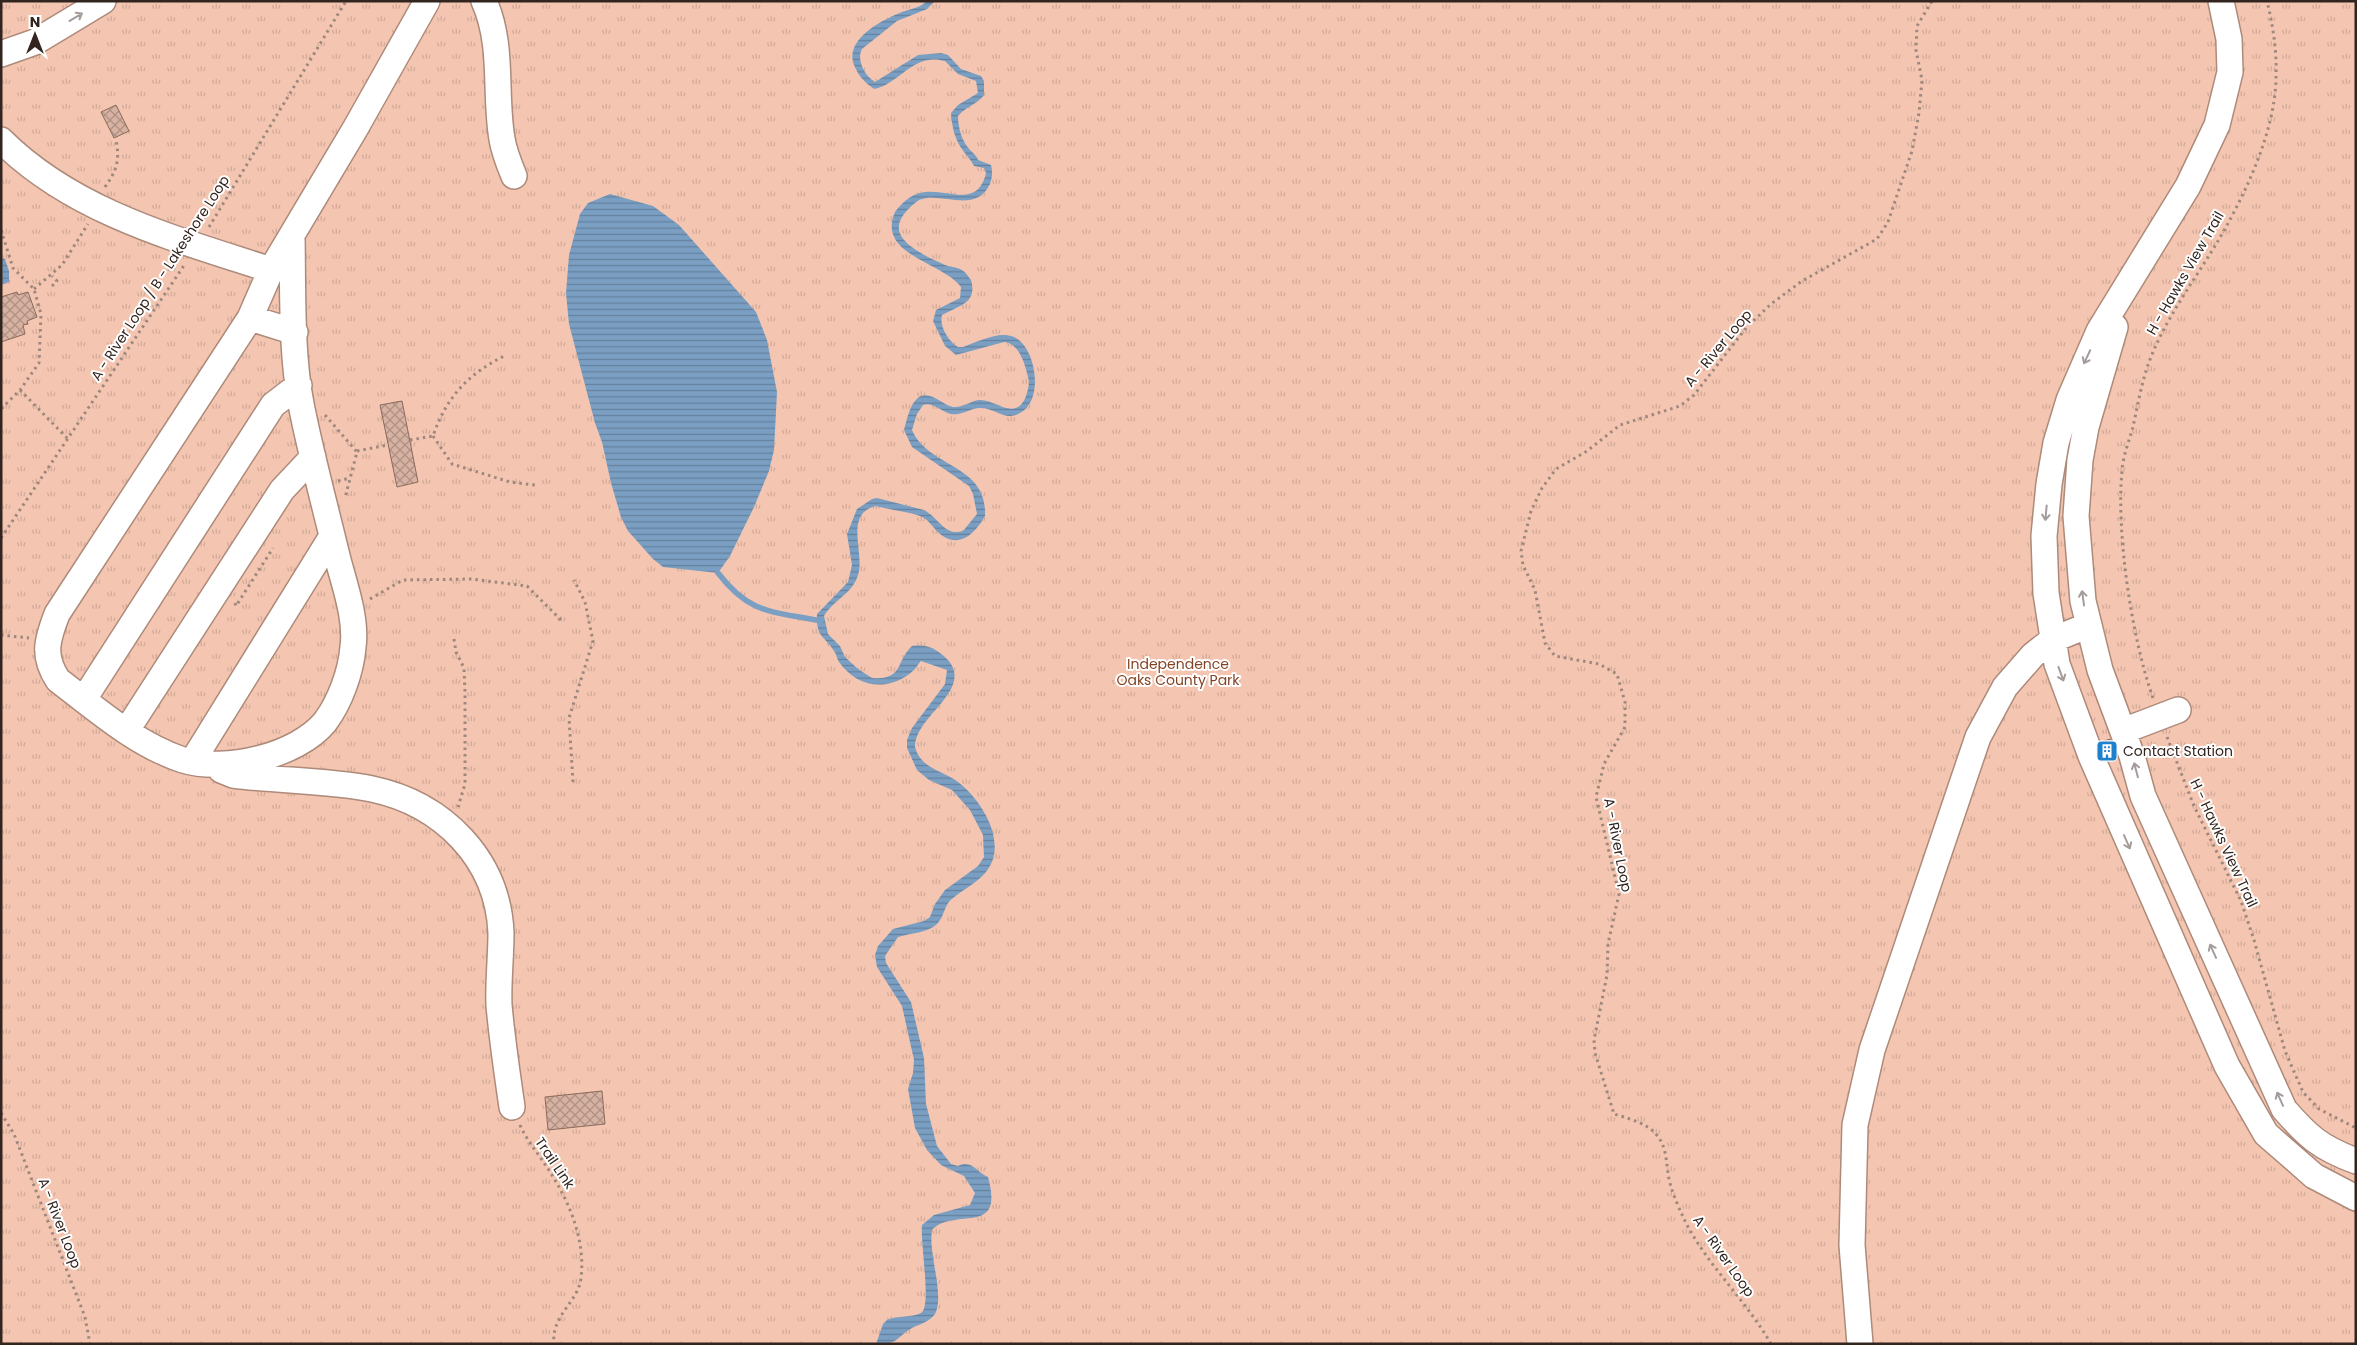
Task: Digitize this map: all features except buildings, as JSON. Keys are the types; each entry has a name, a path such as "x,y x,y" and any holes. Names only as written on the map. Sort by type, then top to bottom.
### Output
{"lane":[{"path":"1,54 36,42 103,1"},
{"path":"427,1 355,129 271,270 250,318 57,614 47,639 48,658 58,680 127,730 166,753 233,775 328,783 373,790 415,804 448,825 464,838 484,868 496,904 501,932 499,1004 512,1107"},
{"path":"484,1 495,34 499,68 502,139 514,176"},
{"path":"2221,1 2229,39 2230,72 2216,125 2188,186 2099,331 2069,400 2056,443 2049,484 2044,536 2046,593 2057,664 2113,810 2227,1066 2266,1134 2314,1176 2356,1198"},
{"path":"1,140 25,163 97,208 198,246 271,270"},
{"path":"198,763 244,762 286,749 305,738 324,722 338,700 348,673 354,646 351,616 301,402 295,332 292,235"},
{"path":"2128,284 2095,393 2080,460 2076,516 2083,601 2100,670 2132,756 2143,796 2284,1109 2304,1133 2329,1151 2356,1161"},
{"path":"250,318 295,332"},
{"path":"84,700 273,405 299,385"},
{"path":"127,730 282,490 313,457"},
{"path":"198,763 332,536"},
{"path":"1860,1344 1852,1246 1855,1126 1872,1050 1978,737 2005,687 2033,654 2052,640 2089,625"},
{"path":"2123,731 2169,714"},
{"path":"2113,810 2143,796"},
{"path":"2290,1155 2304,1133"}],"path":[{"name":"A - River Loop / B - Lakeshore Loop","path":"1,538 198,246 346,1"},
{"name":"A - River Loop","path":"1771,1344 1709,1258 1685,1220 1670,1183 1666,1150 1655,1132 1634,1121 1614,1114 1606,1093 1595,1053 1594,1040 1607,975 1608,944 1619,894 1596,797 1604,764 1624,727 1625,702 1617,674 1599,664 1554,656 1545,642 1535,590 1523,565 1520,550 1531,511 1542,488 1556,469 1587,451 1620,425 1680,406 1694,395 1746,328 1771,304 1802,281 1877,239 1888,222 1912,151 1919,113 1922,80 1916,50 1917,26 1932,1"},
{"name":"H - Hawks View Trail","path":"2267,1 2273,27 2276,77 2268,124 2242,196 2215,245 2173,312 2150,358 2122,470 2122,517 2131,602 2152,693 2169,714 2194,806 2240,901 2254,940 2285,1051 2303,1092 2319,1109 2356,1128"},
{"path":"1,230 12,268 34,289 41,314 39,363 20,390 1,409"},
{"path":"52,276 57,281 52,286"},
{"path":"433,436 440,415 451,397 484,366 506,355"},
{"path":"20,390 68,439"},
{"path":"410,440 433,436"},
{"path":"433,436 452,464 510,482 535,485"},
{"path":"357,452 388,445"},
{"path":"320,487 350,478"},
{"path":"223,580 236,606 278,540"},
{"path":"364,602 403,580 471,578 527,586 563,622"},
{"path":"573,782 569,718 593,641 585,602 574,580"},
{"path":"1,635 47,639"},
{"path":"448,825 461,803 465,784 464,668 456,652 454,639"},
{"name":"Trail Link","path":"512,1107 526,1140 558,1184 569,1207 580,1244 582,1262 580,1281 558,1319 553,1332 554,1344"},
{"name":"A - River Loop","path":"2,1114 14,1134 85,1316 90,1344"}],"green space":[{"name":"Independence Oaks County Park","path":"1,1 2356,1 2356,1344 1,1344"}],"water":[{"path":"927,1 935,1 927,9 897,21 862,49 860,58 862,67 875,82 918,55 941,53 948,55 961,69 981,76 984,81 984,95 958,116 958,121 965,143 978,160 991,165 992,177 984,193 976,198 958,200 928,198 919,200 906,211 900,222 899,231 903,239 921,253 945,265 962,270 971,280 972,294 969,299 942,315 943,328 951,341 958,347 963,347 1000,335 1011,336 1019,340 1031,359 1035,384 1033,396 1028,406 1020,413 1010,416 980,408 959,414 951,414 930,404 923,405 917,414 912,430 920,442 931,452 967,476 977,486 983,499 985,516 971,534 959,540 953,540 939,533 927,520 918,515 876,506 867,510 861,516 858,524 860,562 857,579 824,616 828,634 840,646 845,657 872,678 882,678 894,673 912,646 930,648 946,658 954,669 954,681 950,692 924,724 917,736 915,747 927,765 958,782 976,800 990,823 995,849 992,861 983,876 950,901 937,924 924,931 898,937 885,956 886,963 911,1002 924,1058 926,1104 937,1146 951,1164 958,1166 963,1164 970,1165 988,1177 991,1196 990,1208 984,1214 941,1223 932,1230 931,1239 938,1297 938,1306 933,1317 912,1328 893,1342 876,1344 883,1324 887,1320 917,1315 924,1308 926,1287 922,1225 934,1215 970,1205 975,1193 964,1176 941,1165 927,1150 915,1128 908,1089 913,1073 914,1060 902,1006 877,967 875,955 878,946 893,929 924,921 930,917 935,904 945,890 978,866 984,857 983,835 970,810 952,790 929,780 917,770 907,748 907,740 912,728 945,684 947,670 921,661 914,670 895,682 875,684 855,678 839,662 835,652 821,636 818,628 817,614 848,582 852,565 847,534 857,509 872,499 877,498 924,510 946,529 957,532 963,531 977,514 973,494 969,486 912,447 904,430 910,411 917,398 925,395 933,397 953,407 985,400 1011,409 1017,408 1022,404 1029,384 1023,360 1014,346 1009,343 1004,342 956,355 945,346 933,321 936,310 960,298 961,287 952,278 903,248 895,238 892,227 895,212 909,198 916,194 930,192 968,194 975,191 982,184 986,173 984,168 974,166 958,143 951,118 951,113 958,105 978,93 976,81 958,74 945,61 934,59 915,65 892,81 874,89 857,72 854,65 852,56 854,47 867,32 875,25 902,12 918,7"},
{"path":"610,194 653,206 679,225 756,312 767,340 777,392 774,450 769,471 754,507 730,556 718,573 663,567 653,559 628,531 621,517 611,483 602,442 595,423 569,324 566,293 569,255 580,214 588,203"},
{"path":"1,258 5,259 9,271 9,282 1,285"}],"waterway":[{"path":"718,573 741,597 753,604 776,613 821,621"}],"place":[{"name":"Contact Station","path":"2107,751"}]}
